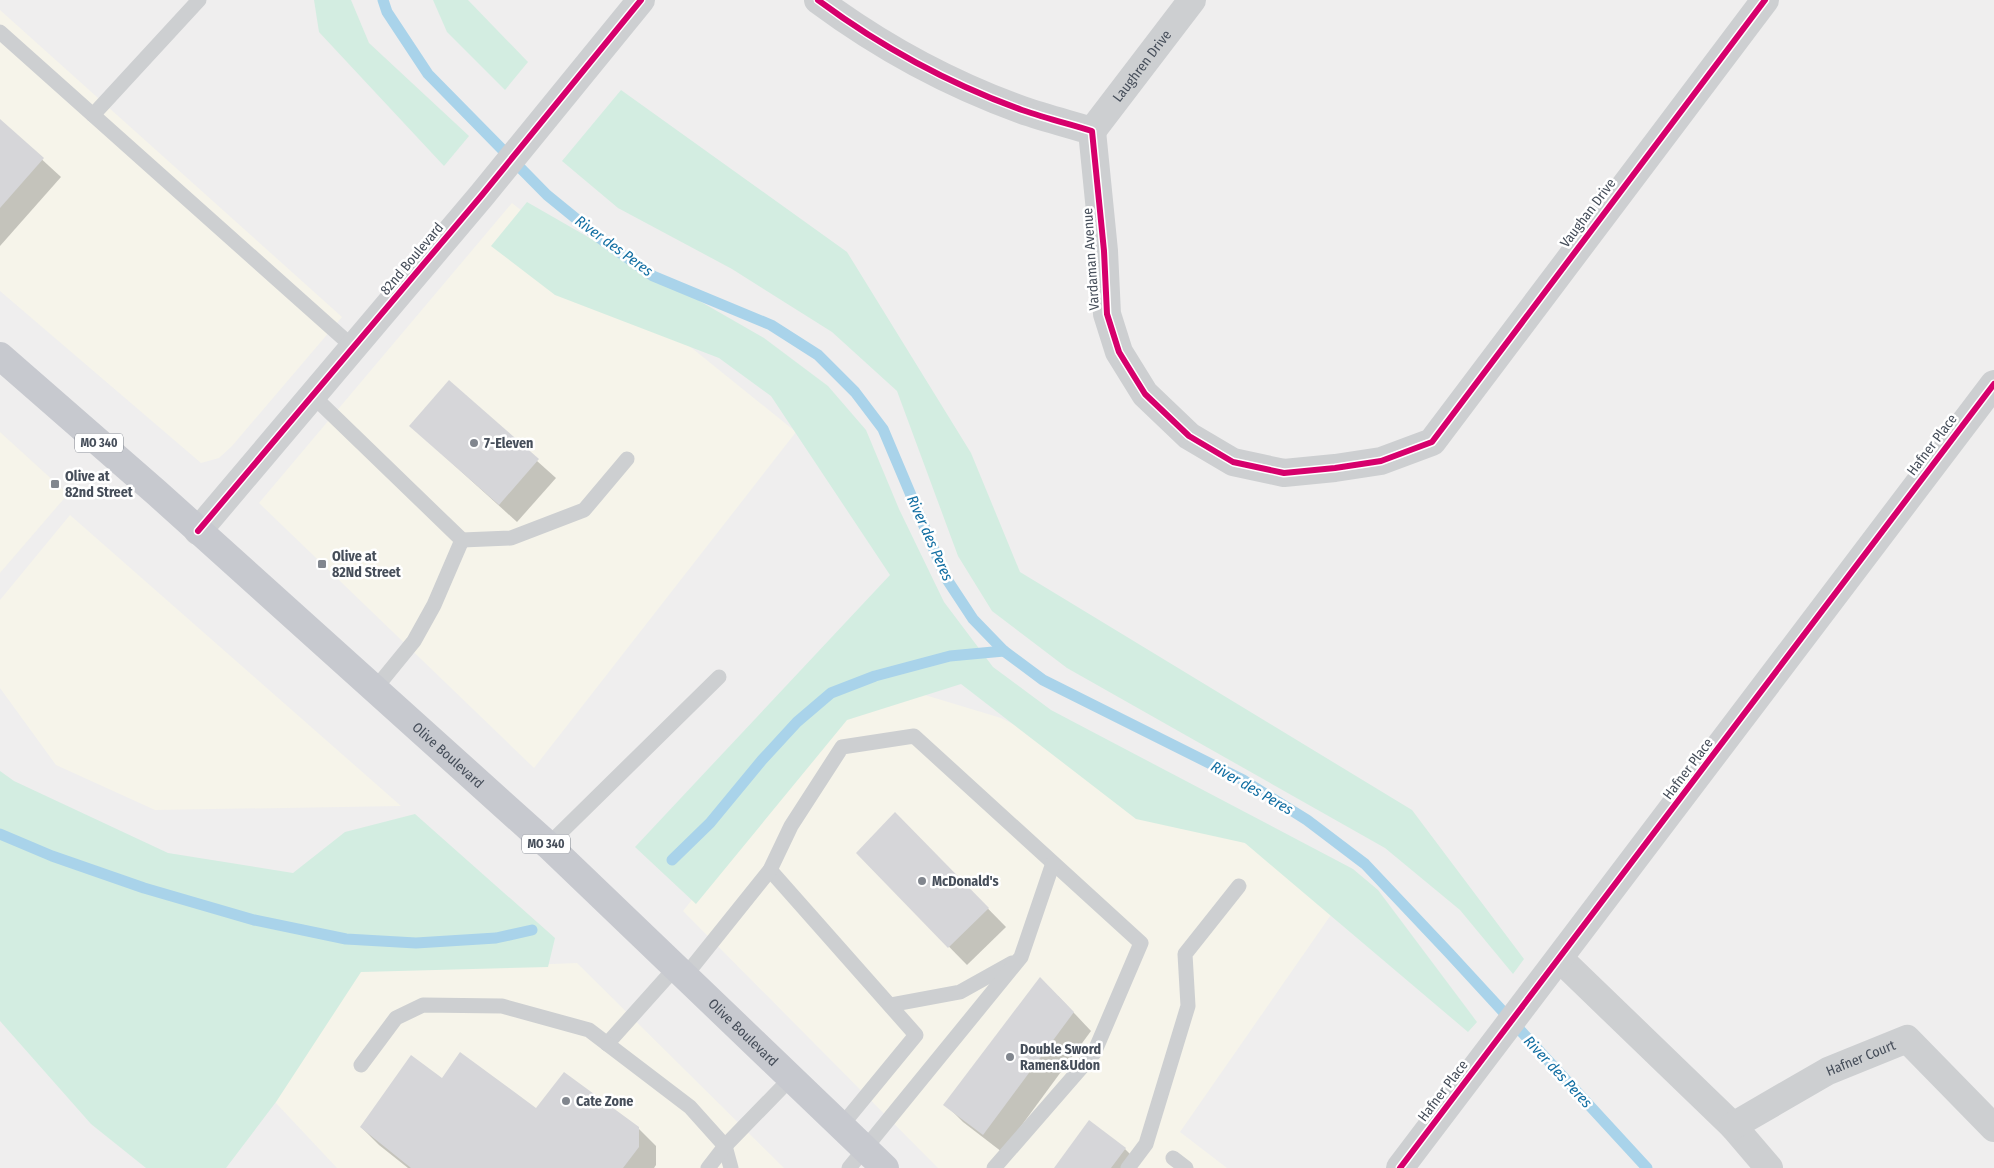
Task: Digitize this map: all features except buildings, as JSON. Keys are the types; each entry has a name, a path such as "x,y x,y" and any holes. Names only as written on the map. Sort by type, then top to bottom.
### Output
{"main road":[{"name":"Olive Boulevard","path":"0,356 198,530 548,845 842,1125 857,1158 885,1168"}],"street":[{"name":"82nd Boulevard","path":"198,530 482,195 641,0"},
{"path":"818,0 842,17 932,72 1022,110 1092,131"},
{"name":"Laughren Drive","path":"1092,131 1192,0"},
{"name":"Vaughan Drive","path":"1432,442 1764,0"},
{"name":"Vardaman Avenue","path":"1092,131 1104,250 1107,314 1119,352 1144,394 1189,436 1233,462 1284,473 1381,461 1432,442"},
{"name":"Hafner Place","path":"1400,1168 1994,384"},
{"path":"1552,969 1733,1126 1769,1168"},
{"name":"Hafner Court","path":"1733,1126 1828,1071 1907,1039 1994,1128"}],"lane":[{"path":"93,115 199,0"},
{"path":"0,32 353,347"},
{"path":"312,395 462,540 511,538 584,510 627,459"},
{"path":"374,690 414,641 434,605 462,540"},
{"path":"548,845 719,677"},
{"path":"607,1044 680,971 770,870 791,826 842,747 914,736 1141,942 1094,1053 994,1168"},
{"path":"857,1158 1021,957 1053,863"},
{"path":"770,870 916,1034 842,1125"},
{"path":"1128,1168 1146,1144 1188,1006 1185,954 1239,886"},
{"path":"890,1004 960,992 1021,957"},
{"path":"361,1065 396,1018 423,1005 502,1006 589,1030 690,1107 725,1146 730,1168"},
{"path":"708,1168 725,1146 792,1077"},
{"path":"1173,1158 1186,1168"}],"shaded area":[{"path":"0,10 342,317 232,446 219,458 201,463 0,291"},
{"path":"512,203 796,432 534,768 259,503"},
{"path":"0,432 68,494 0,573"},
{"path":"70,515 401,806 155,810 56,765 0,688 0,600"},
{"path":"915,692 1001,718 1260,851 1342,899 1180,1132 1227,1168 938,1168 683,911 840,715"},
{"path":"577,963 784,1168 337,1168 261,1087 356,972"}],"green space":[{"path":"314,0 351,0 369,43 469,136 444,166 319,32"},
{"path":"433,0 468,0 528,62 505,90 447,32"},
{"path":"621,90 847,252 971,453 1020,572 1412,810 1524,959 1513,974 1460,910 1385,848 1067,668 992,611 958,556 897,391 832,332 732,269 618,208 562,161"},
{"path":"527,202 764,338 828,386 866,430 899,509 944,602 993,667 1051,710 1353,869 1378,890 1477,1022 1468,1032 1245,843 1136,819 961,684 847,720 696,904 635,847 890,575 771,396 719,358 555,295 491,246"},
{"path":"0,771 14,781 168,853 293,873 345,832 415,814 555,938 548,967 361,972 276,1102 226,1168 146,1168 91,1124 0,1021"}],"waterway":[{"name":"River des Peres","path":"383,0 387,12 428,74 547,195 601,239 653,276 771,325 818,355 855,392 883,429 946,578 973,619 1004,651 1043,680 1243,780 1307,820 1365,864 1647,1168"},
{"path":"672,860 710,823 762,760 797,722 831,693 875,676 950,656 1004,651"},
{"path":"0,834 52,856 144,888 254,920 346,939 416,943 496,938 532,930"}],"cycle path":[{"path":"198,531 482,195 641,0"},
{"path":"818,0 866,33 942,76 1022,110 1092,131 1104,251 1107,314 1119,352 1145,394 1189,436 1233,462 1284,473 1381,461 1432,442 1765,0"},
{"path":"1400,1168 1994,384"}],"place":[{"name":"7-Eleven","path":"474,443"},
{"name":"Olive at 82nd Street","path":"55,484"},
{"name":"Olive at 82Nd Street","path":"322,564"},
{"name":"McDonald's","path":"922,881"},
{"name":"Double Sword Ramen&Udon","path":"1010,1057"},
{"name":"Cate Zone","path":"566,1101"}]}
